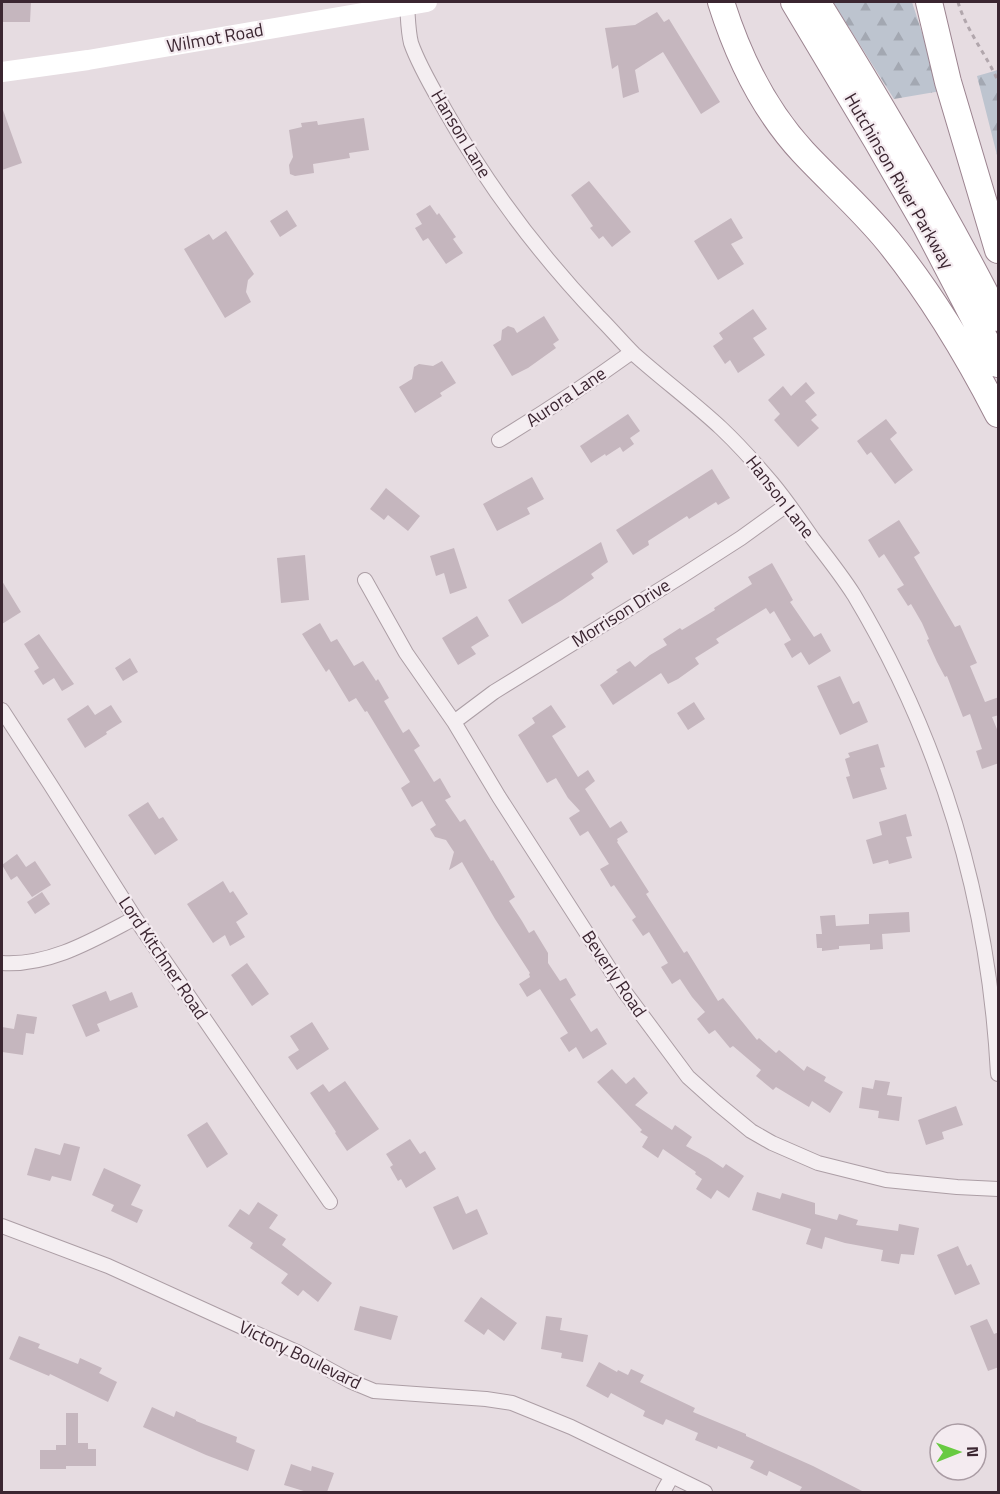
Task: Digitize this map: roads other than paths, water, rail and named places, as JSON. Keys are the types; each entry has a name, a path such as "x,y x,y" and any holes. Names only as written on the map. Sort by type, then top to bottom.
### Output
{"highway":[{"path":"721,2 746,67 770,109 802,152 868,218 910,269 949,328 999,414"},
{"name":"Hutchinson River Parkway","path":"794,2 926,226 999,364"},
{"name":"Hutchinson River Parkway","path":"817,2 918,171 999,318"},
{"path":"929,2 948,82 999,250"}],"street":[{"name":"Wilmot Road","path":"2,72 88,60 407,3 427,2"},
{"name":"Hanson Lane","path":"407,3 410,40 418,60 463,142 486,177 555,269 632,352 720,427 759,468 853,594 884,650 917,716 936,763 965,858 980,919 987,961 999,1074"},
{"name":"Aurora Lane","path":"500,440 580,390 632,352"},
{"name":"Morrison Drive","path":"454,722 494,692 741,538 788,504"},
{"name":"Beverly Road","path":"365,580 406,653 454,722 499,797 624,991 688,1077 751,1131 818,1163 886,1180 999,1189"},
{"name":"Lord Kitchner Road","path":"2,710 135,918 330,1202"},
{"path":"2,963 33,962 62,954 135,918"},
{"name":"Victory Boulevard","path":"2,1226 108,1266 297,1352 350,1381 374,1391 512,1403 571,1427 705,1492"},
{"path":"663,1492 672,1476"}]}
